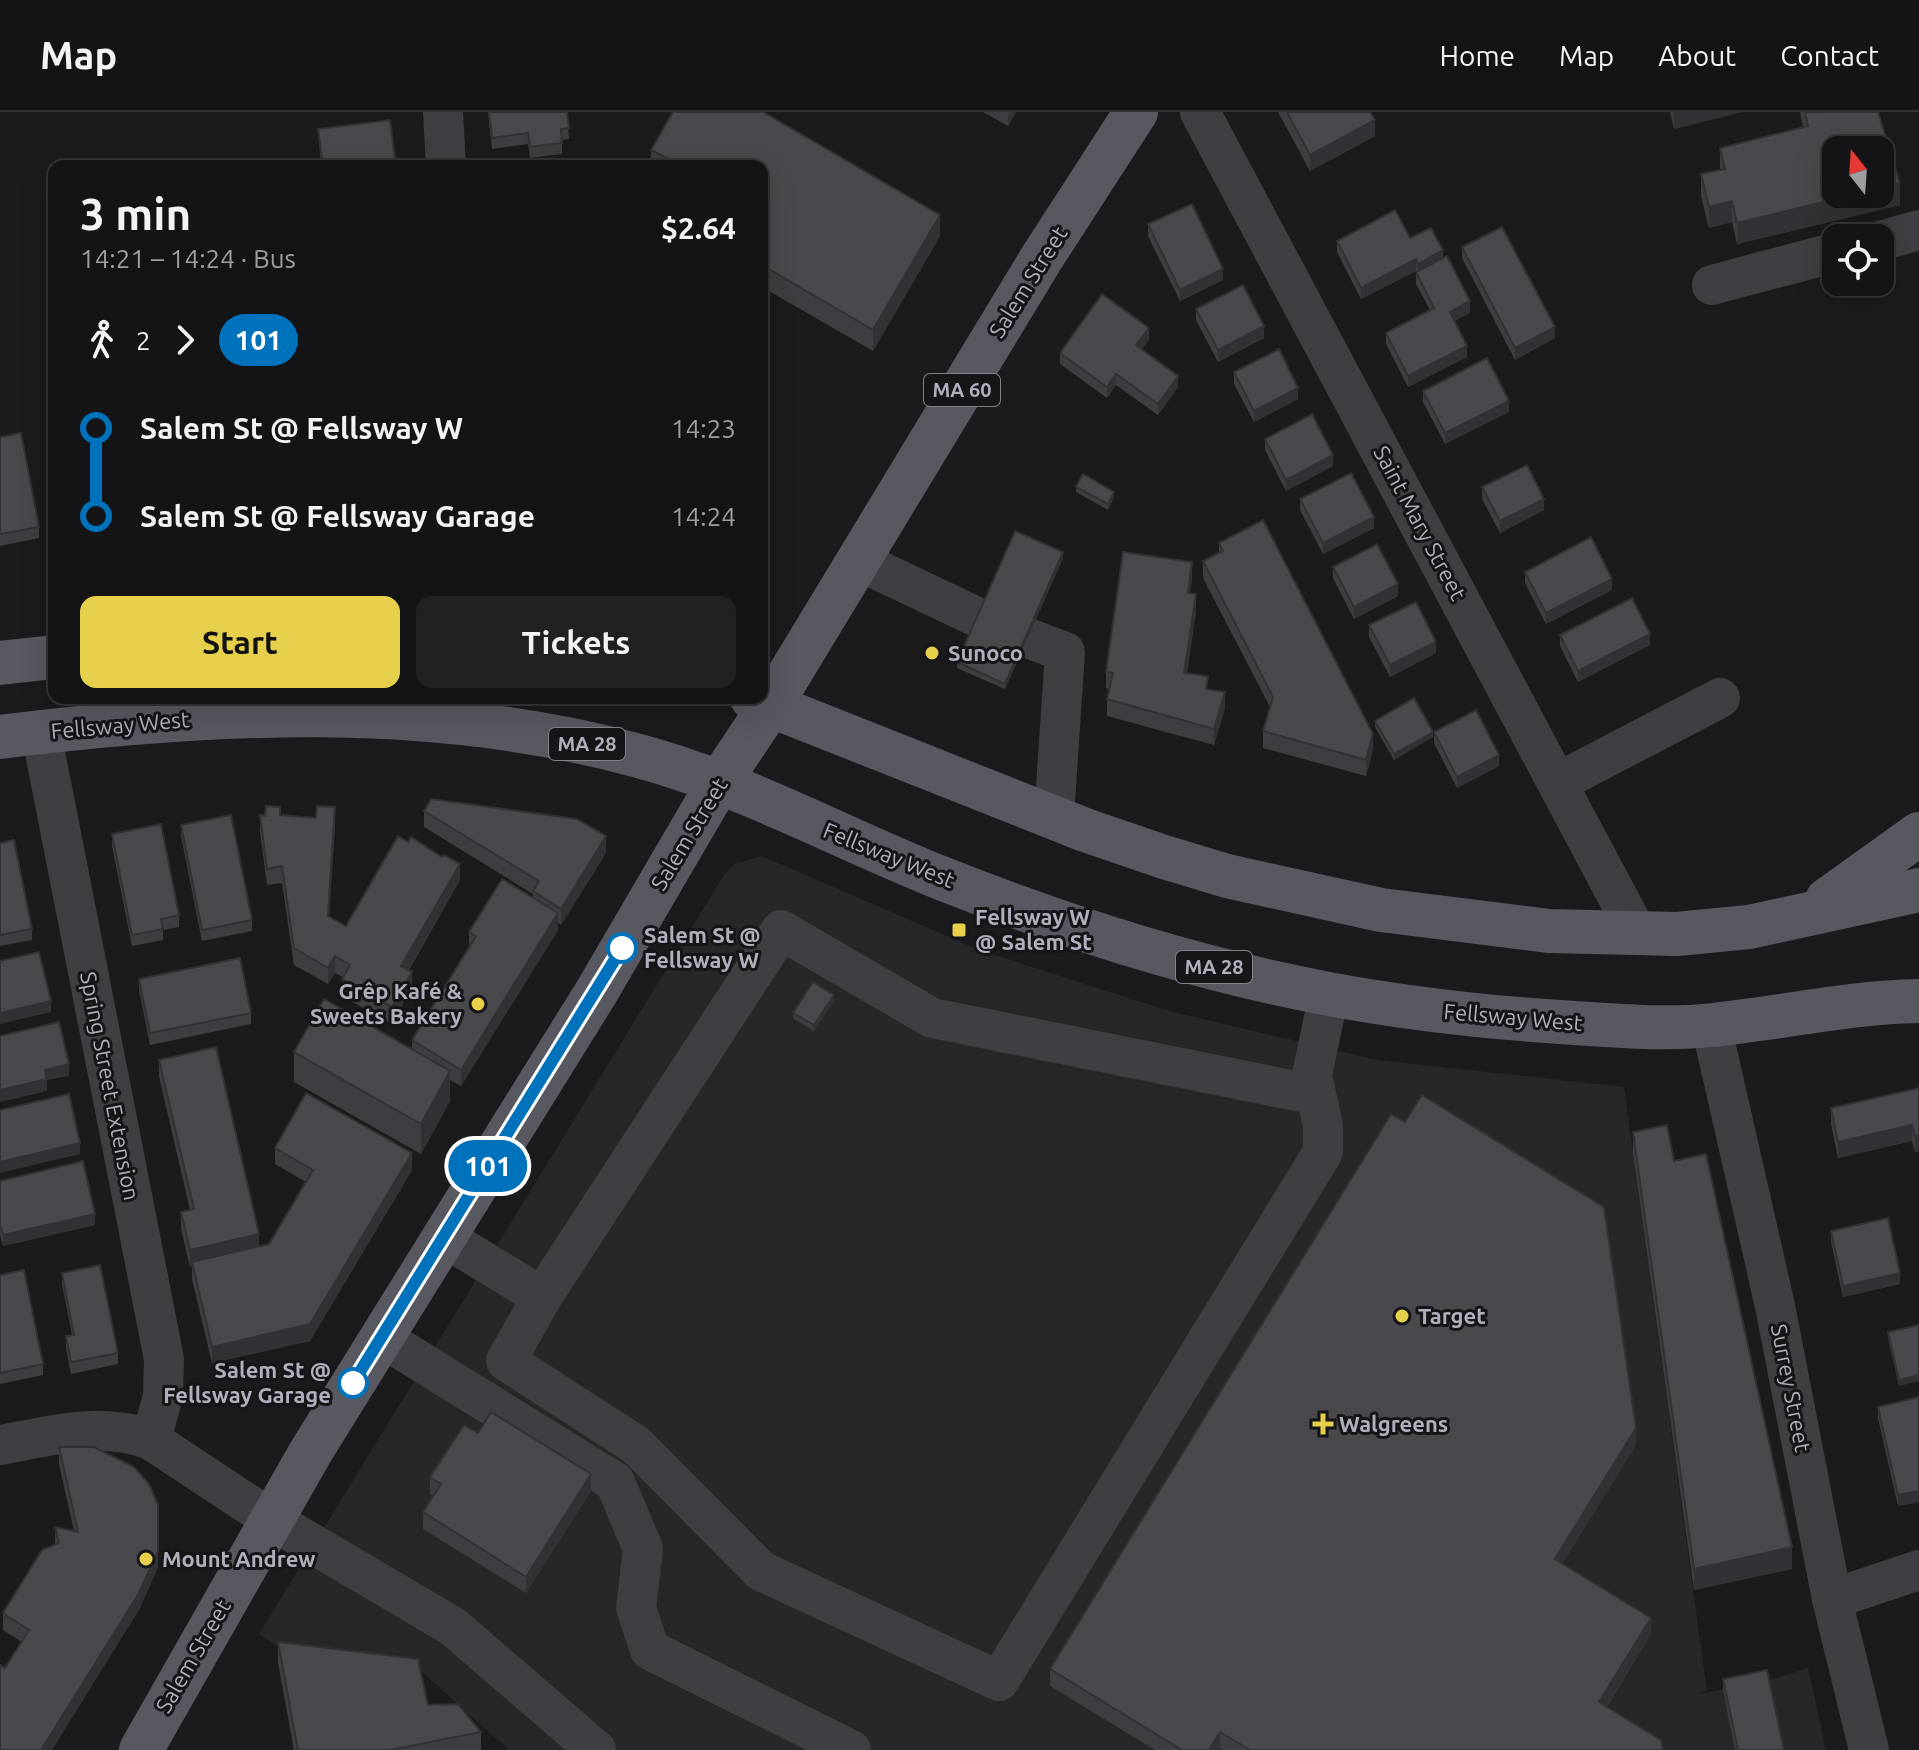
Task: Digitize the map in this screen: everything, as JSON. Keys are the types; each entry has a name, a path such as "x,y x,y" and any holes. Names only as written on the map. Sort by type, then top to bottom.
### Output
{"main road":[{"name":"Salem Street","path":"768,692 859,561 1130,121"},
{"path":"0,663 48,658"},
{"path":"768,703 1054,817 1227,876 1313,897 1459,922 1638,935 1710,932 1802,917 1919,890"},
{"name":"Salem Street","path":"141,1750 381,1337 597,991 718,784 760,704"},
{"name":"Fellsway West","path":"20,734 183,719 279,715 422,720 525,731 636,755 718,784 940,877 1066,924 1202,965 1329,994 1535,1021 1655,1027 1711,1025 1913,1001"},
{"path":"1802,917 1881,865 1919,834"}],"street":[{"path":"443,112 446,160"},
{"name":"Saint Mary Street","path":"1200,112 1638,935"},
{"path":"1894,237 1919,230"},
{"path":"1712,285 1822,256"},
{"path":"859,561 979,618"},
{"path":"1028,638 1065,652 1054,817"},
{"path":"1559,782 1720,698"},
{"name":"Spring Street Extension","path":"20,734 164,1359 163,1396 151,1440"},
{"path":"1316,1095 932,1018 781,930 542,1297 506,1361 636,1445 761,1571 999,1681 1323,1152 1323,1126 1312,1075 1329,994"},
{"name":"Surrey Street","path":"1711,1025 1775,1306 1832,1599 1869,1750"},
{"path":"444,1237 542,1297"},
{"path":"381,1337 615,1482 643,1549 636,1608 650,1650 851,1750"},
{"path":"0,1445 89,1430 132,1432 151,1440 272,1520 452,1626 596,1750"},
{"path":"1832,1599 1919,1570"}],"shaded area":[{"path":"762,856 979,950 1169,1011 1377,1060 1624,1087 1707,1691 1699,1694 1767,1681 1808,1668 1826,1750 509,1750 420,1670 290,1655 259,1634 724,875 735,864"}],"building":[{"path":"489,112 567,112 569,128 561,129 562,143 530,147 528,133 492,138"},
{"path":"673,112 763,112 940,215 873,330 768,269 768,160 668,160 651,150"},
{"path":"1287,112 1370,112 1375,120 1310,155"},
{"path":"1805,112 1878,112 1885,136 1822,136 1822,202 1737,223 1732,201 1709,207 1701,174 1725,169 1720,148 1808,126"},
{"path":"390,120 395,159 322,160 318,129"},
{"path":"1894,164 1900,183 1894,184"},
{"path":"1192,204 1223,269 1180,290 1148,224"},
{"path":"1395,210 1410,238 1431,228 1443,250 1418,264 1416,259 1361,288 1337,241"},
{"path":"1502,227 1555,327 1515,348 1462,247"},
{"path":"1447,256 1470,301 1450,312 1467,346 1408,376 1386,333 1434,308 1416,272"},
{"path":"1243,285 1264,326 1218,350 1196,309"},
{"path":"1102,294 1149,328 1136,345 1178,376 1158,404 1116,374 1107,387 1060,353"},
{"path":"1279,349 1298,388 1254,411 1234,372"},
{"path":"1487,358 1509,401 1445,433 1423,391"},
{"path":"1312,414 1333,455 1286,480 1265,439"},
{"path":"21,433 39,527 0,534 0,437"},
{"path":"1527,465 1544,499 1500,521 1482,487"},
{"path":"1351,473 1374,517 1323,543 1300,499"},
{"path":"1083,474 1114,492 1108,504 1076,487"},
{"path":"1263,520 1373,734 1366,760 1263,731 1273,697 1203,561 1223,551 1219,543"},
{"path":"1015,531 1063,552 1005,684 957,662"},
{"path":"1591,537 1612,579 1546,613 1525,572"},
{"path":"1377,544 1398,584 1354,607 1333,567"},
{"path":"1123,552 1192,562 1188,593 1196,594 1184,673 1208,676 1206,689 1225,692 1214,729 1107,699 1113,673 1106,672"},
{"path":"1632,598 1650,634 1578,671 1560,635"},
{"path":"1416,602 1436,642 1390,665 1369,625"},
{"path":"1414,698 1433,732 1394,754 1375,721"},
{"path":"1476,710 1499,755 1457,777 1434,732"},
{"path":"431,799 577,819 606,836 561,909 533,891 539,881 424,811"},
{"path":"266,806 280,807 280,815 316,818 317,806 335,807 328,916 346,926 398,836 408,842 411,837 442,857 444,855 460,864 401,966 412,972 392,1007 342,979 350,965 335,956 328,968 294,948 282,866 267,869 260,815 265,816"},
{"path":"231,815 252,920 202,930 181,825"},
{"path":"161,824 179,915 161,919 163,929 132,935 112,834"},
{"path":"14,840 32,929 0,935 0,843"},
{"name":"Grêp Kafé & Sweets Bakery","path":"502,879 558,913 461,1070 412,1040 476,936 469,932"},
{"path":"39,952 51,1001 0,1013 0,961"},
{"path":"240,958 251,1013 150,1033 139,979"},
{"path":"813,982 834,995 814,1025 793,1013"},
{"path":"324,999 450,1071 421,1124 294,1052"},
{"path":"59,1022 69,1064 45,1070 47,1079 0,1090 0,1036"},
{"path":"216,1047 259,1234 190,1250 181,1212 194,1209 159,1060"},
{"path":"1919,1088 1919,1135 1915,1136 1912,1125 1838,1142 1831,1108"},
{"path":"306,1093 412,1153 310,1324 212,1347 192,1262 269,1244 313,1170 275,1148"},
{"path":"69,1094 80,1143 0,1162 0,1110"},
{"path":"1422,1095 1604,1207 1636,1428 1555,1559 1651,1618 1599,1702 1661,1740 1663,1750 1250,1750 1220,1732 1209,1750 1182,1750 1050,1669 1391,1114 1405,1122"},
{"path":"1667,1125 1674,1161 1706,1154 1792,1547 1694,1569 1633,1132"},
{"path":"83,1161 95,1214 3,1235 0,1181"},
{"path":"1888,1218 1900,1273 1843,1286 1831,1231"},
{"path":"100,1265 118,1353 71,1362 66,1336 74,1335 62,1273"},
{"path":"24,1270 43,1364 0,1373 0,1275"},
{"path":"1919,1325 1919,1375 1899,1380 1888,1332"},
{"path":"1919,1397 1919,1491 1898,1495 1878,1407"},
{"path":"491,1412 591,1474 526,1577 423,1512 441,1484 430,1477 464,1425 478,1433"},
{"path":"59,1447 94,1447 134,1467 149,1484 158,1505 158,1551 139,1593 41,1750 0,1750 0,1665 5,1668 29,1630 3,1613 42,1550 59,1543 55,1527 78,1532"},
{"path":"278,1642 418,1659 428,1705 458,1704 481,1732 390,1750 298,1750"},
{"path":"1767,1670 1784,1750 1738,1750 1723,1679"}],"bus line":[{"name":"101","path":"353,1383 622,948"}],"place":[{"name":"Sunoco","path":"932,653"},
{"name":"Fellsway W @ Salem St","path":"959,930"},
{"name":"Salem St @ Fellsway W","path":"622,948"},
{"name":"Grêp Kafé & Sweets Bakery","path":"478,1004"},
{"name":"Target","path":"1402,1316"},
{"name":"Salem St @ Fellsway Garage","path":"353,1383"},
{"name":"Walgreens","path":"1323,1424"},
{"name":"Mount Andrew","path":"146,1559"}]}
